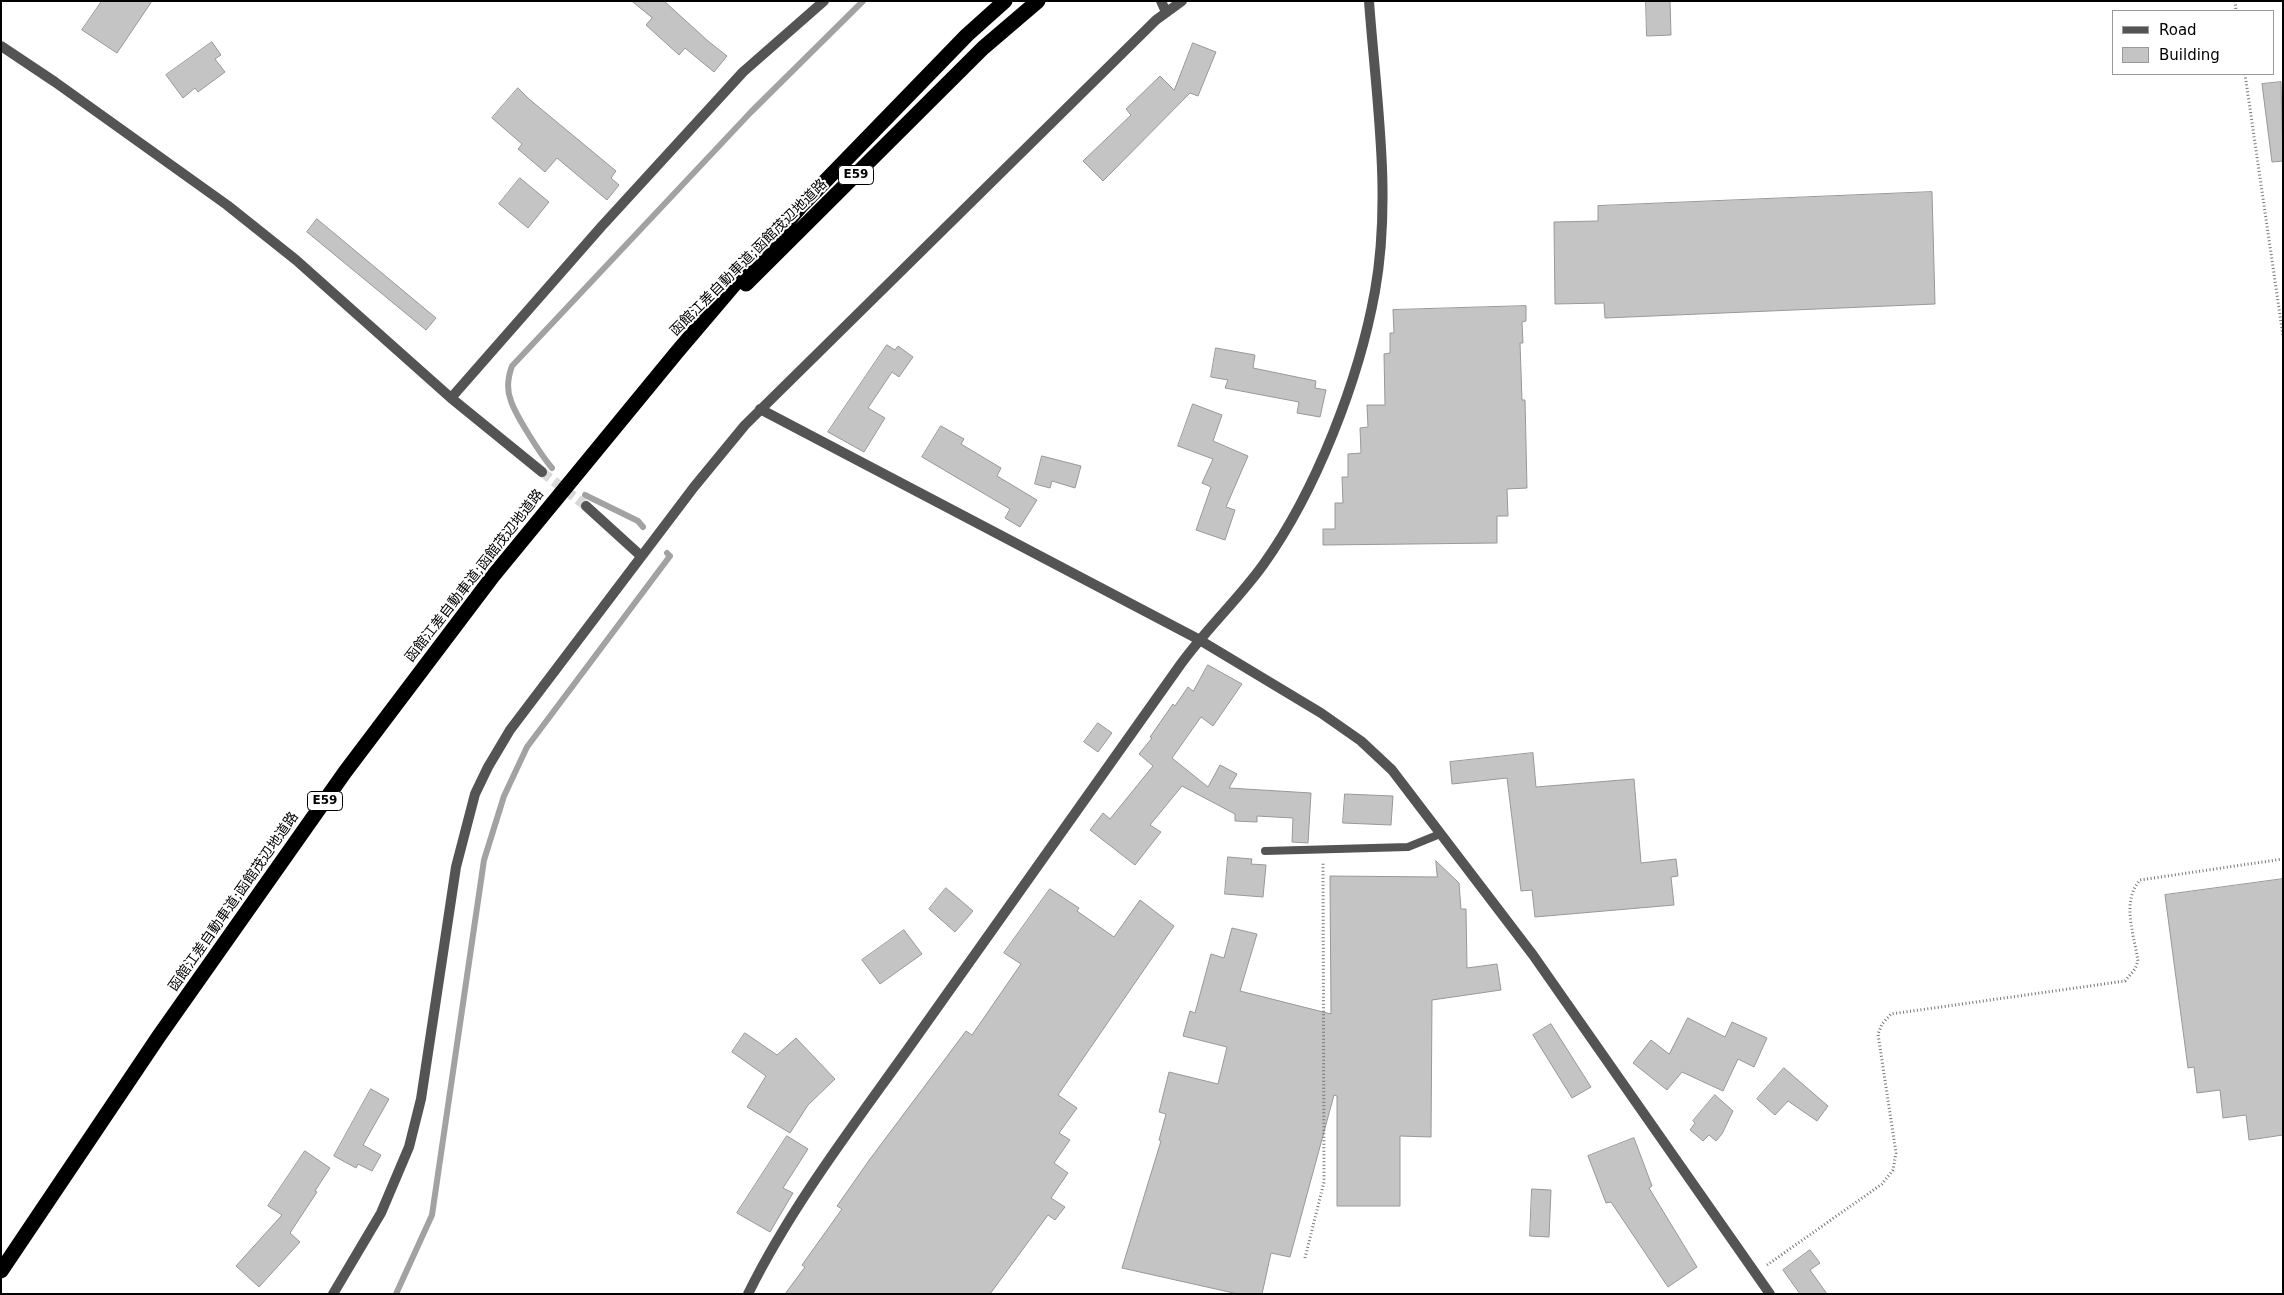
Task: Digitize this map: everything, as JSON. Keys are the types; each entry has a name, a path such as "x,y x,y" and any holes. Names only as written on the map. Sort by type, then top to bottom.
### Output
{"highway":[{"name":"函館江差自動車道;函館茂辺地道路","path":"1,1271 159,1036 345,772 493,576 677,352 802,205 967,35 1005,1"},
{"name":"函館江差自動車道;函館茂辺地道路","path":"677,352 982,48 1038,1"}],"street":[{"path":"451,398 601,227 743,72 824,1"},
{"path":"1161,1 1166,12"},
{"path":"333,1294 381,1213 409,1147 420,1099 456,867 475,794 488,767 510,730 694,487 745,425 1166,12 1182,1"},
{"path":"748,1294 796,1210 1198,639 1263,565 1302,501 1339,416 1366,333 1375,290 1381,243 1383,193 1369,1"},
{"path":"1,46 55,82 227,205 296,260 451,398 542,472"},
{"path":"760,409 1198,639 1321,713 1360,741 1392,770 1533,955 1770,1294"},
{"path":"586,506 641,556"}],"lane":[{"path":"1265,851 1408,847 1440,834"}],"path":[{"path":"2245,75 2283,336"},
{"path":"1305,1258 1324,1182 1323,849"},
{"path":"1756,1273 1882,1184 1893,1170 1896,1152 1878,1034 1882,1024 1891,1014 2125,981 2135,970 2138,961 2129,903 2132,890 2140,880 2283,859"}],"building":[{"path":"102,1 152,1 117,53 82,30"},
{"path":"632,1 664,1 727,56 714,72 685,48 679,55 646,25 652,18"},
{"path":"1646,1 1670,1 1671,35 1647,36"},
{"path":"212,42 221,55 215,59 225,72 198,92 195,88 183,98 166,75"},
{"path":"1193,43 1216,52 1198,96 1190,93 1103,181 1083,161 1131,115 1126,109 1160,76 1174,90"},
{"path":"2281,82 2283,161 2272,162 2262,84"},
{"path":"518,88 616,171 611,178 619,185 607,200 557,158 545,172 518,149 522,144 492,118"},
{"path":"520,178 549,202 528,228 499,204"},
{"path":"1932,192 1935,304 1605,318 1604,303 1555,304 1554,222 1598,221 1598,206"},
{"path":"317,219 436,318 426,330 307,232"},
{"path":"1526,306 1526,321 1522,322 1523,343 1520,343 1522,400 1525,400 1527,488 1507,489 1508,516 1497,516 1497,543 1323,545 1323,529 1335,529 1335,503 1343,503 1342,477 1348,477 1348,454 1361,453 1360,428 1368,427 1367,405 1385,405 1384,354 1390,353 1390,333 1394,333 1393,310"},
{"path":"887,345 895,350 898,346 913,357 899,377 892,372 868,408 885,418 864,452 828,432"},
{"path":"1216,348 1255,355 1253,368 1316,381 1315,388 1326,390 1320,417 1297,413 1299,402 1225,388 1228,380 1211,377"},
{"path":"1193,404 1222,415 1213,441 1248,456 1226,507 1235,510 1225,540 1196,530 1211,487 1202,483 1213,459 1178,446"},
{"path":"941,426 964,439 961,444 1001,468 997,476 1037,500 1020,527 1005,518 1010,509 922,457"},
{"path":"1042,456 1081,466 1075,488 1052,481 1050,488 1035,484"},
{"path":"1208,665 1242,684 1213,726 1201,717 1172,758 1208,787 1220,765 1237,774 1229,788 1311,793 1308,843 1292,842 1293,818 1257,816 1257,822 1235,821 1235,814 1182,786 1150,825 1161,832 1135,865 1090,830 1103,813 1110,819 1153,766 1139,754 1152,738 1150,737 1173,704 1175,706 1188,687 1193,691"},
{"path":"1098,723 1112,733 1098,752 1084,742"},
{"path":"1533,753 1536,787 1634,779 1641,863 1676,859 1678,876 1671,877 1674,905 1535,917 1532,890 1521,891 1507,778 1452,784 1450,762"},
{"path":"1345,794 1393,796 1391,825 1343,823"},
{"path":"1228,857 1252,859 1251,864 1266,865 1263,897 1225,894"},
{"path":"1436,861 1459,883 1461,909 1466,909 1467,968 1497,964 1501,990 1432,1000 1431,1137 1400,1136 1400,1206 1337,1206 1337,1096 1334,1095 1290,1257 1271,1253 1262,1294 1238,1294 1122,1268 1161,1141 1159,1140 1166,1114 1159,1112 1169,1072 1218,1084 1227,1047 1183,1036 1190,1011 1195,1013 1211,954 1224,958 1232,928 1257,934 1240,991 1331,1014 1330,876 1437,877"},
{"path":"2283,879 2283,1135 2249,1140 2246,1115 2223,1118 2220,1090 2197,1093 2194,1067 2188,1068 2165,895"},
{"path":"946,888 973,911 955,932 929,909"},
{"path":"1050,889 1079,908 1077,911 1114,937 1140,900 1174,926 1058,1095 1077,1108 1059,1133 1070,1140 1054,1163 1068,1173 1051,1198 1065,1207 1055,1220 1048,1215 990,1294 785,1294 805,1267 802,1265 842,1209 837,1206 870,1159 966,1031 972,1035 1021,964 1004,953"},
{"path":"904,930 922,954 880,984 862,960"},
{"path":"1688,1018 1725,1037 1732,1022 1767,1038 1754,1067 1738,1059 1723,1091 1682,1072 1667,1090 1633,1063 1651,1040 1669,1054"},
{"path":"1551,1024 1591,1087 1572,1098 1533,1035"},
{"path":"745,1033 777,1055 796,1038 835,1079 808,1105 790,1133 747,1107 766,1076 732,1052"},
{"path":"1784,1068 1828,1106 1817,1121 1788,1101 1775,1115 1757,1099"},
{"path":"371,1089 389,1099 363,1145 381,1155 372,1171 358,1164 356,1168 334,1156"},
{"path":"1715,1095 1733,1111 1722,1134 1716,1141 1709,1135 1703,1141 1690,1130 1695,1123 1693,1121"},
{"path":"787,1136 808,1149 783,1188 793,1193 770,1232 737,1213"},
{"path":"1634,1138 1652,1186 1649,1188 1697,1267 1668,1287 1611,1202 1606,1203 1588,1156"},
{"path":"305,1151 330,1168 315,1191 317,1192 290,1233 300,1242 259,1287 236,1266 282,1215 268,1206"},
{"path":"1532,1189 1551,1190 1549,1237 1530,1236"},
{"path":"1810,1250 1820,1263 1810,1270 1827,1294 1800,1294 1783,1270"}],"waterway":[{"path":"552,468 529,435 511,401 508,383 512,366 751,112 863,1"},
{"path":"585,495 638,521 643,527"},
{"path":"396,1294 432,1215 484,860 504,796 527,747 670,556 667,553"}],"tunnel":[{"path":"542,472 586,506"}]}
